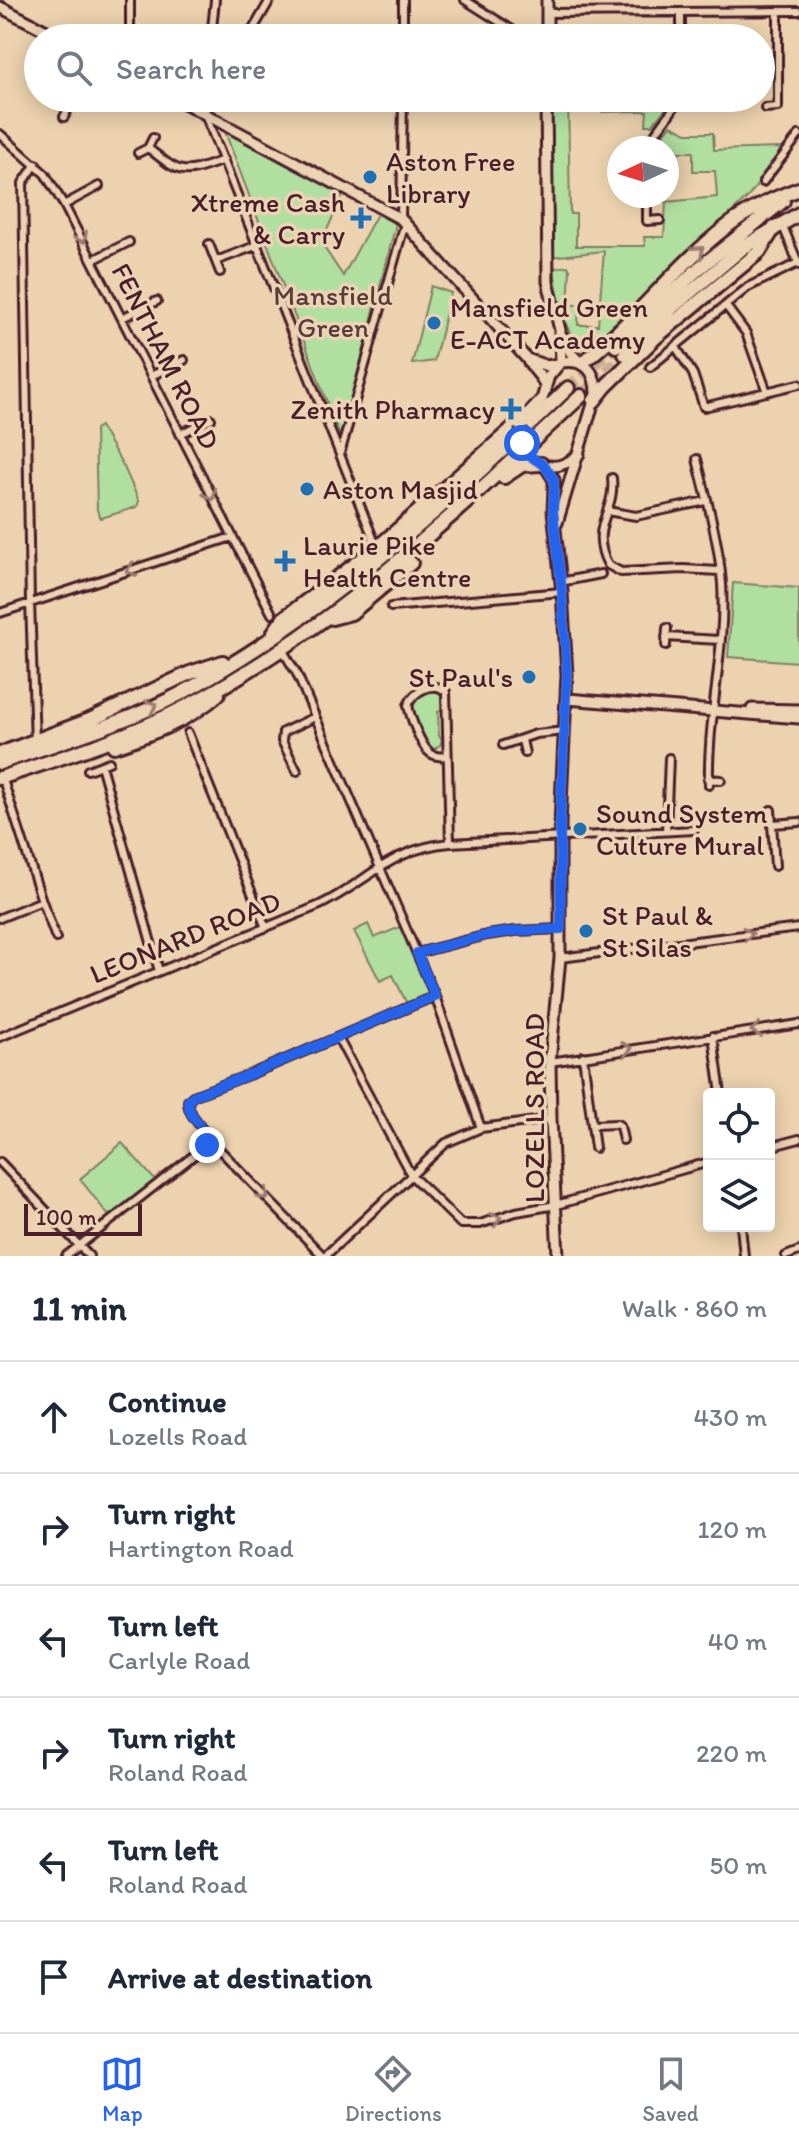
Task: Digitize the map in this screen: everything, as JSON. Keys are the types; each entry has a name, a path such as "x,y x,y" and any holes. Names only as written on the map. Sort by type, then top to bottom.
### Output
{"highway":[{"path":"799,190 774,206 698,269 621,350 744,247 799,214"},
{"path":"580,363 604,346 694,255 734,221 768,200 799,190"},
{"path":"594,401 655,338 759,252 778,226"},
{"path":"0,763 99,729 180,694 267,641 317,607 387,552 471,480 568,388"},
{"path":"1,782 143,727 186,706 282,649 325,620 397,563 581,396"},
{"path":"267,641 284,618 377,548 522,424"},
{"path":"325,620 351,613 365,602 509,473 522,465 543,465"},
{"path":"0,754 116,709 190,673 247,654"}],"main road":[{"path":"547,0 547,24"},
{"path":"0,7 29,24"},
{"path":"201,112 403,221 527,359 532,369 543,378 546,390"},
{"path":"546,112 548,282 560,330 571,353 580,363"},
{"path":"560,330 561,362 549,376 542,399 522,424 522,443 530,456 552,468 579,454"},
{"path":"527,359 547,366 561,362 587,366 593,374 596,388 594,401"},
{"name":"LOZELLS ROAD","path":"555,529 594,401"},
{"name":"LOZELLS ROAD","path":"543,465 554,480 555,529 566,644 560,958 550,1062 558,1256"},
{"path":"567,699 799,718"},
{"path":"713,710 799,710"}],"street":[{"path":"130,0 130,24"},
{"path":"212,24 215,0"},
{"path":"257,24 270,0"},
{"path":"403,0 403,24"},
{"path":"465,0 503,24"},
{"path":"643,0 643,12"},
{"path":"738,0 738,11"},
{"path":"775,107 778,107 778,11"},
{"path":"547,13 799,11"},
{"path":"681,12 681,24"},
{"path":"64,117 67,112"},
{"path":"339,455 403,221 403,112"},
{"path":"653,136 671,112"},
{"path":"205,114 377,548"},
{"name":"FENTHAM ROAD","path":"0,134 36,164 64,205 272,614"},
{"path":"763,182 799,135"},
{"path":"138,153 148,148 153,138"},
{"path":"148,148 179,170 193,171 224,160"},
{"path":"35,742 23,183 36,164"},
{"path":"64,205 99,186"},
{"path":"647,208 647,221 660,220"},
{"path":"650,367 748,287 799,264 778,226"},
{"path":"93,260 129,242"},
{"path":"209,244 220,272"},
{"path":"216,261 258,245"},
{"path":"122,318 157,301"},
{"path":"726,306 746,333 767,392"},
{"path":"676,347 693,374 704,407 799,384"},
{"path":"151,376 184,360"},
{"path":"180,434 211,419"},
{"path":"697,459 719,550 722,581 708,782 721,780"},
{"path":"612,478 613,488 601,526 600,542 603,556 612,569 627,572 719,571"},
{"path":"607,511 636,516 706,501"},
{"path":"0,613 232,537"},
{"path":"391,607 454,597 561,587 601,574"},
{"path":"404,594 405,605"},
{"path":"666,645 667,628"},
{"path":"666,637 720,640"},
{"path":"282,649 296,671 381,866 435,996 481,1128"},
{"path":"447,756 437,757 422,744 408,705 415,694 435,686 446,692 450,843"},
{"path":"297,771 282,741 283,732 315,717"},
{"path":"503,745 536,734 565,731"},
{"path":"188,733 266,928"},
{"path":"522,740 525,753"},
{"path":"666,831 669,758"},
{"path":"88,770 105,764 159,971"},
{"path":"1,782 12,804 56,938"},
{"path":"771,810 775,866"},
{"path":"773,824 799,822"},
{"name":"LEONARD ROAD","path":"0,1037 337,897 381,866 420,847 694,830"},
{"path":"0,918 42,901"},
{"path":"560,958 799,928"},
{"path":"417,953 487,935 561,929"},
{"path":"66,1256 207,1145 207,1135 188,1108 188,1101 193,1096 435,996"},
{"path":"550,1062 799,1024"},
{"path":"713,1036 720,1088"},
{"path":"338,1038 411,1175 461,1224 480,1224 703,1164"},
{"path":"583,1056 595,1148"},
{"path":"207,1145 219,1149 324,1256 446,1143 481,1128 551,1119"},
{"path":"593,1125 617,1124 623,1140"},
{"path":"775,1145 799,1139"},
{"path":"0,1162 89,1256"},
{"path":"742,1232 744,1256"},
{"path":"786,1256 799,1251"}],"green space":[{"path":"551,112 568,112 570,214 576,214 576,246 645,246 644,237 664,237 666,208 679,208 679,201 717,197 715,171 693,171 693,152 679,152 679,136 662,136 671,125 687,133 713,133 714,150 780,148 779,156 748,197 582,354 566,324 554,268 568,266 570,270 568,305 579,305 578,325 598,325 604,251 551,257"},
{"path":"647,112 663,112 652,125 646,125"},
{"name":"Mansfield Green","path":"224,129 343,195 321,243 343,276 377,214 396,224 341,439"},
{"path":"431,286 451,293 434,361 412,364"},
{"path":"100,426 139,501 137,507 101,518 97,510 95,429"},
{"path":"733,583 799,588 799,662 728,657"},
{"path":"436,689 441,695 442,709 438,712 439,736 442,738 441,744 433,750 429,748 416,721 414,704 424,693"},
{"path":"368,924 374,938 400,927 431,995 407,1004 393,975 380,981 354,931"},
{"path":"122,1143 155,1180 109,1216 80,1179"}],"tunnel":[{"path":"568,388 616,346"},
{"path":"581,396 625,354"}],"place":[{"name":"Aston Free Library","path":"370,177"},
{"name":"Xtreme Cash & Carry","path":"361,218"},
{"name":"Mansfield Green E-ACT Academy","path":"434,323"},
{"name":"Zenith Pharmacy","path":"511,409"},
{"name":"Aston Masjid","path":"307,489"},
{"name":"Laurie Pike Health Centre","path":"285,561"},
{"name":"St Paul's","path":"529,677"},
{"name":"Sound System Culture Mural","path":"580,829"},
{"name":"St Paul & St Silas","path":"586,931"}],"route":[{"path":"207,1145 207,1135 188,1108 188,1101 193,1096 435,996 417,953 487,935 561,929 560,825 567,674 553,511 554,480 545,466 530,456 522,443"}]}
